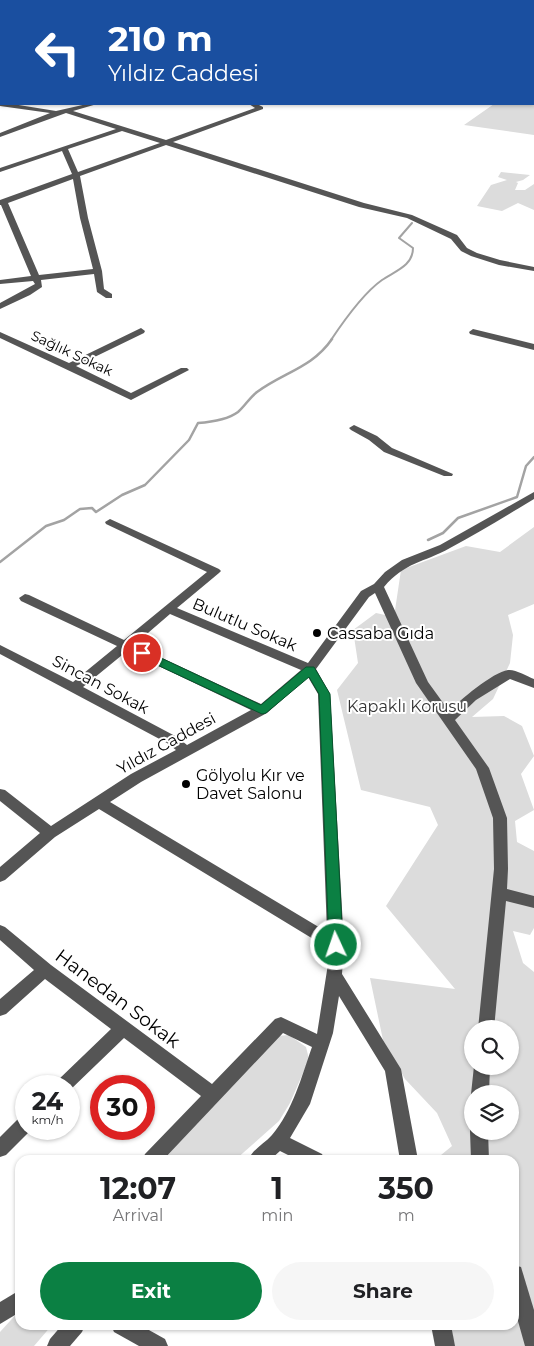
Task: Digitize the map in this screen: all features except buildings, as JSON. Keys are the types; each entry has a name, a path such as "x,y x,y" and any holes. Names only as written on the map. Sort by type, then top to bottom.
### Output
{"street":[{"path":"6,105 56,113"},
{"path":"0,135 64,110 89,105"},
{"path":"0,306 39,285 2,203 261,108 254,105"},
{"path":"64,110 362,205 394,211 425,222 456,238 464,250 506,264 534,269"},
{"path":"0,127 13,130"},
{"path":"0,170 124,128"},
{"path":"64,149 76,176 84,218 98,271 100,290 109,296"},
{"path":"0,282 98,271"},
{"path":"69,366 141,331"},
{"path":"473,332 534,347"},
{"name":"Sağlık Sokak","path":"0,335 132,397 184,370"},
{"path":"354,428 388,450 448,474"},
{"name":"Yıldız Caddesi","path":"0,876 50,833 136,778 262,710 310,670 365,594 378,587 389,574 406,562 444,547 534,495"},
{"path":"521,504 534,504"},
{"path":"73,689 215,571 110,522"},
{"path":"378,587 422,683 482,768 500,818 501,869 487,1020"},
{"path":"25,598 262,710"},
{"name":"Bulutlu Sokak","path":"168,609 310,670"},
{"name":"Sincan Sokak","path":"0,649 172,740 186,752"},
{"path":"263,1155 278,1142 301,1104 325,1033 335,976 336,945 324,694 310,670"},
{"path":"448,720 471,697 509,674 534,684"},
{"path":"0,794 50,833"},
{"path":"99,802 336,945"},
{"path":"499,893 534,902"},
{"name":"Hanedan Sokak","path":"0,931 45,970 213,1095"},
{"path":"0,1009 45,970"},
{"path":"335,976 393,1069 408,1155"},
{"path":"157,1155 282,1024 321,1044"},
{"path":"74,1075 124,1027"},
{"path":"0,1149 15,1134"},
{"path":"479,1140 480,1155"},
{"path":"278,1142 305,1155"},
{"path":"519,1292 534,1344"},
{"path":"0,1314 15,1304"},
{"path":"57,1346 71,1330"},
{"path":"130,1330 158,1346"},
{"path":"442,1330 445,1346"}],"green space":[{"path":"493,105 534,105 534,135 464,125"},
{"path":"501,172 530,175 516,182 518,183 515,190 525,190 534,184 534,210 518,203 502,211 477,206 491,185 507,180 498,177"},
{"name":"Kapaklı Korusu","path":"534,527 534,604 508,615 513,635 510,663 493,699 472,717 504,716 522,726 534,756 521,774 534,810 515,821 517,842 534,851 534,928 530,935 513,931 523,963 534,972 534,1346 454,1346 451,1330 519,1330 519,1155 441,1155 452,1146 437,1113 405,1079 383,1040 370,978 455,989 386,906 438,825 430,807 361,790 337,690 358,663 353,630 376,613 394,617 401,570 466,546 500,552"},
{"path":"289,1035 306,1047 309,1059 290,1103 279,1121 241,1155 164,1155 277,1036"},
{"path":"15,1316 15,1330 48,1330 34,1346 0,1346 0,1332"}],"waterway":[{"path":"331,340 348,316 375,285 407,264 413,248 399,238 412,223"},
{"path":"0,562 46,526 64,520 80,509 92,508 96,512 122,495 145,485 189,440 198,423 219,420 234,415 257,392 316,357 332,339"},
{"path":"428,540 443,533 458,518 517,497 526,466 534,457"}],"place":[{"name":"Cassaba Gıda","path":"317,633"},
{"name":"Gölyolu Kır ve Davet Salonu","path":"186,784"}],"route":[{"path":"142,653 262,710 310,670 324,694 336,945"}]}
